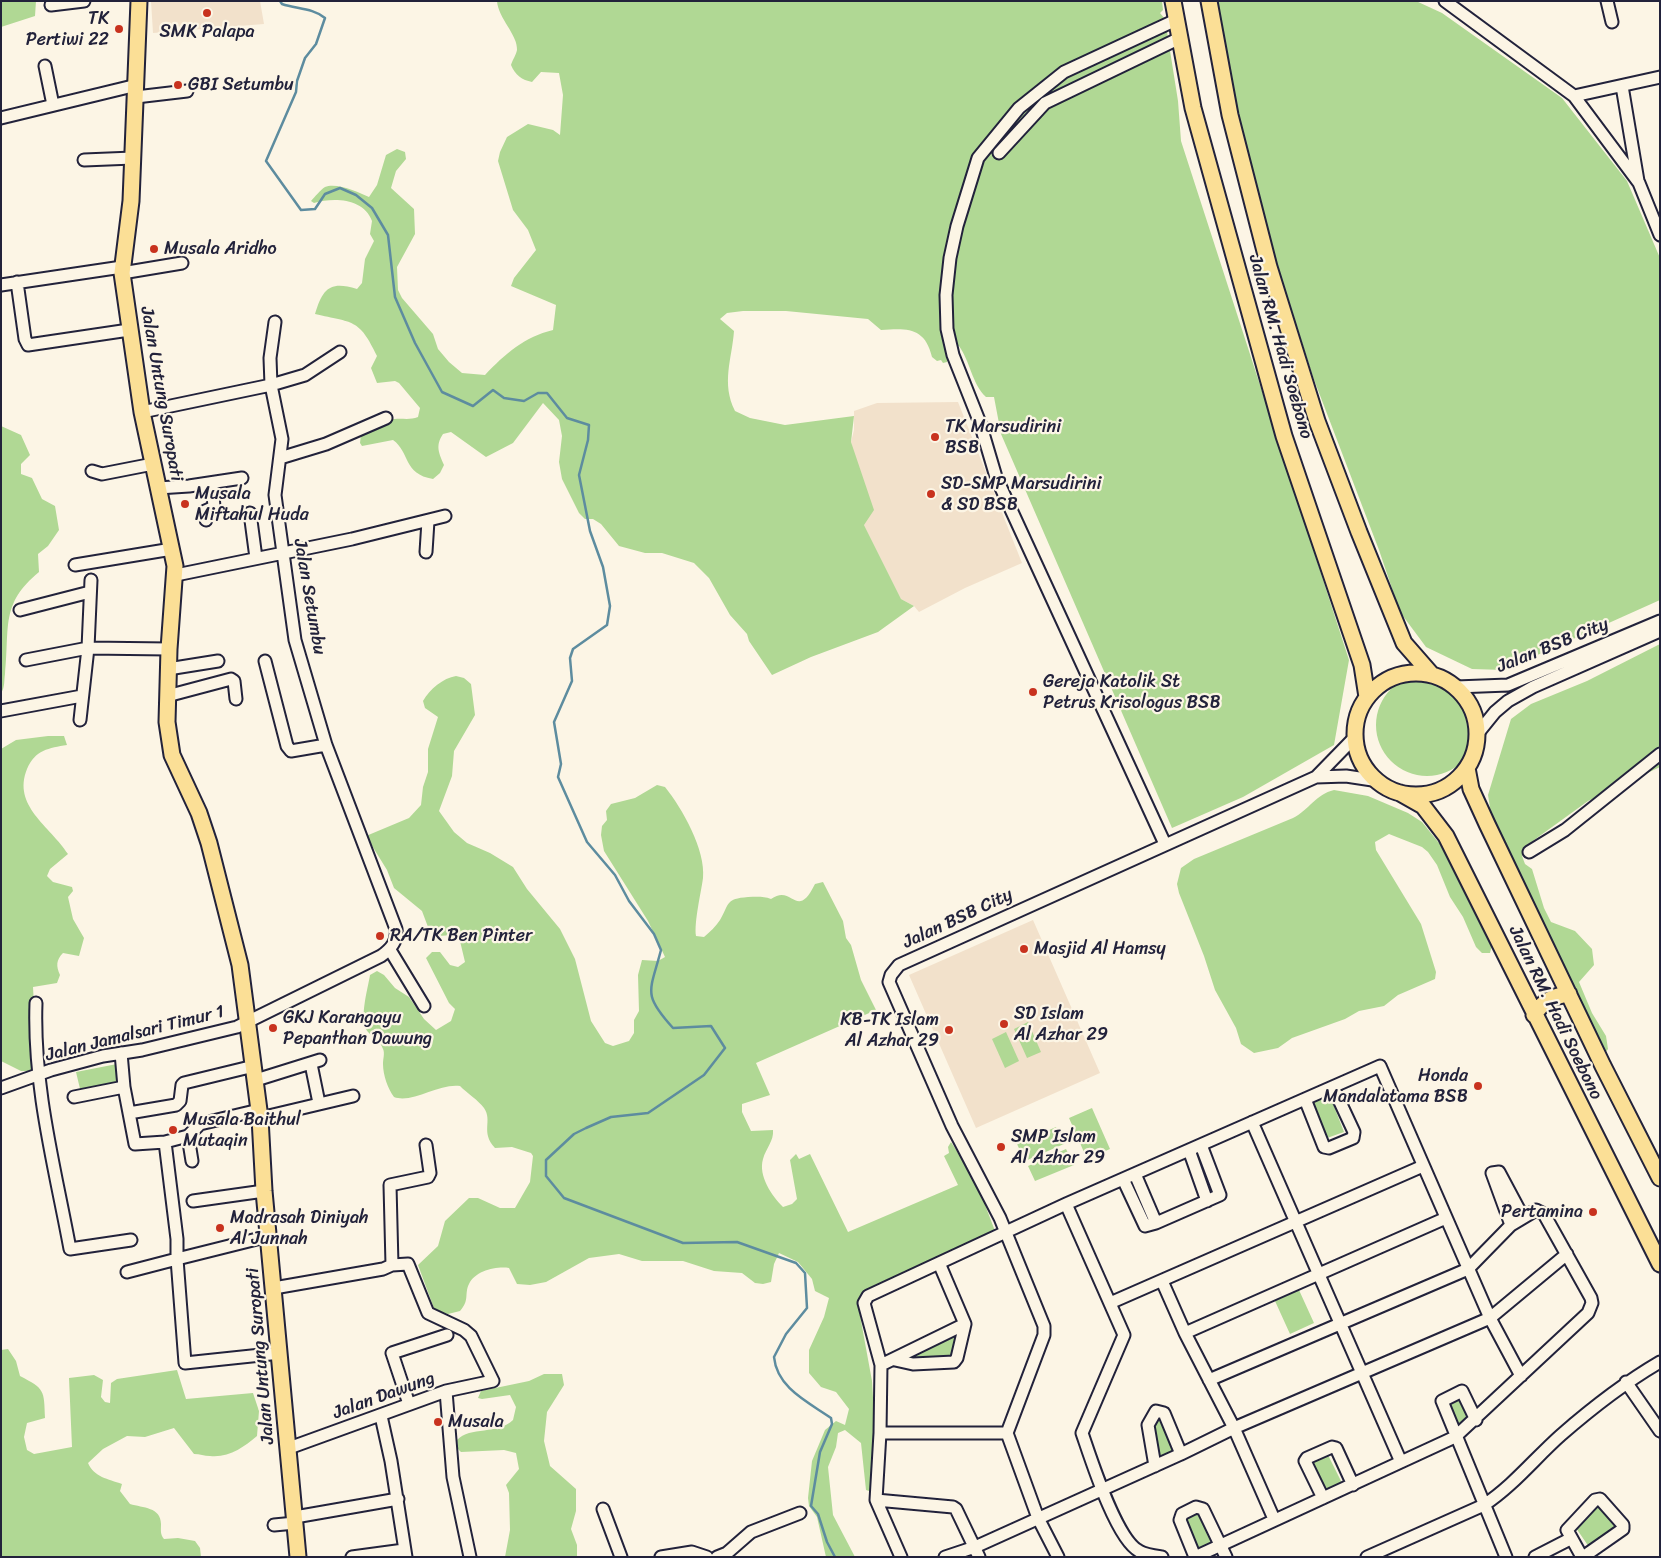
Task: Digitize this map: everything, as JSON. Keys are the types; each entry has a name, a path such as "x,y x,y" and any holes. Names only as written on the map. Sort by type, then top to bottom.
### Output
{"main road":[{"name":"Jalan Untung Suropati","path":"140,1 131,201 122,270 142,412 176,575 169,649 167,722 172,755 199,813 220,877 240,965 249,1021 260,1114 264,1191 298,1557"},
{"name":"Jalan RM. Hadi Soebono","path":"1173,1 1193,108 1284,436 1362,665 1367,697"},
{"name":"Jalan RM. Hadi Soebono","path":"1209,1 1230,115 1269,267 1317,421 1404,643 1432,675"},
{"name":"Jalan RM. Hadi Soebono","path":"1400,793 1419,795 1437,791 1454,782 1467,768 1475,751 1478,733 1475,715 1470,704 1456,687 1432,675 1414,673 1396,676 1380,684 1367,697 1359,713 1355,737 1361,761 1371,775 1400,793 1423,806 1446,836 1660,1264"},
{"name":"Jalan RM. Hadi Soebono","path":"1467,768 1475,798 1660,1178"},
{"path":"1534,1015 1540,1005 1551,999 1569,994"}],"street":[{"path":"51,6 84,1"},
{"path":"1444,1 1574,96 1639,183"},
{"path":"1607,1 1612,22"},
{"path":"1165,844 1105,709 1034,564 996,477 980,422 953,355 947,329 946,295 957,226 978,158 1019,108 1064,72 1176,20"},
{"path":"1019,108 1045,103 1180,38"},
{"path":"45,66 53,105"},
{"path":"1574,96 1660,77"},
{"path":"1622,86 1639,183 1660,235"},
{"path":"1,118 53,105 137,91 187,91"},
{"path":"999,153 1045,103"},
{"path":"84,160 133,158"},
{"path":"1648,206 1660,213"},
{"path":"1,285 182,262"},
{"path":"17,282 24,338 28,345 129,330"},
{"name":"Jalan Setumbu","path":"275,322 270,358 271,385 282,439 274,487 281,553 295,640 326,745 396,929 396,939 390,950"},
{"path":"142,412 271,385 305,374 340,352"},
{"path":"280,458 326,444 386,418"},
{"path":"92,471 102,474 153,464"},
{"path":"158,488 242,478"},
{"path":"206,520 205,511 214,507 212,483"},
{"path":"250,513 256,558"},
{"path":"176,575 445,516"},
{"path":"426,552 428,521"},
{"path":"75,565 172,549"},
{"path":"80,720 88,648 91,580"},
{"path":"20,610 90,592"},
{"name":"Jalan BSB City","path":"1456,687 1508,686 1660,620"},
{"name":"Jalan BSB City","path":"1478,733 1495,712 1508,701 1533,687 1660,631"},
{"path":"26,660 88,648 169,649"},
{"path":"168,669 218,661"},
{"path":"265,661 291,751 326,745"},
{"path":"168,696 231,679 234,681 236,699"},
{"path":"1,712 82,696"},
{"name":"Jalan BSB City","path":"1005,1232 944,1108 889,982 899,965 1316,777 1355,737"},
{"path":"1529,852 1565,830 1660,754"},
{"name":"Jalan BSB City","path":"1316,777 1346,776 1380,781"},
{"path":"390,950 424,1006"},
{"name":"Jalan Jamalsari Timur 1","path":"1,1088 103,1056 237,1027 390,950"},
{"path":"36,1003 36,1051 39,1076 48,1139 70,1249 131,1240"},
{"path":"121,1053 124,1087 135,1144 165,1142 188,1136 200,1124 353,1096"},
{"path":"129,1112 176,1105 180,1101 182,1085 184,1083 315,1062 319,1103"},
{"path":"901,1557 876,1500 881,1366 864,1303 866,1298 873,1293 1066,1204 1380,1066 1490,1318 1522,1376"},
{"path":"74,1097 124,1087"},
{"path":"1305,1099 1324,1147 1329,1148 1353,1138 1354,1132 1333,1087"},
{"path":"1252,1122 1402,1462"},
{"path":"188,1136 192,1161"},
{"path":"165,1142 177,1239 185,1363 280,1353"},
{"path":"274,1288 383,1269 392,1265 390,1185 428,1177 430,1173 426,1145"},
{"path":"1123,1179 1145,1226 1219,1196 1220,1192 1201,1145"},
{"path":"1189,1150 1207,1201"},
{"path":"1110,1303 1162,1282 1423,1166"},
{"path":"1511,1225 1492,1173 1498,1172 1523,1217"},
{"path":"1135,1174 1156,1223"},
{"path":"193,1201 264,1191"},
{"path":"1066,1204 1123,1337 1082,1433 1102,1488 1131,1545 1139,1551 1162,1557"},
{"path":"1209,1380 1253,1359 1341,1324 1468,1268 1511,1225 1536,1210 1542,1212 1568,1254 1591,1298 1591,1308 1476,1420 1455,1437 1274,1519 1222,1545 1195,1557 1180,1520 1182,1514 1190,1509 1203,1509 1222,1545 1226,1557"},
{"path":"1185,1333 1446,1218"},
{"path":"1005,1232 1044,1326 1044,1331 1007,1433 1038,1518 1058,1557"},
{"path":"127,1272 269,1236"},
{"path":"945,1557 977,1552 1038,1518 1102,1488 1155,1466 1234,1428 1363,1375 1490,1318 1568,1254"},
{"name":"Jalan Dawung","path":"289,1448 446,1391 493,1381 471,1336 464,1330 428,1313 408,1264 392,1265"},
{"path":"894,1360 913,1364 954,1362 958,1358 965,1324 939,1264"},
{"path":"1162,1282 1185,1333 1234,1428 1274,1519"},
{"path":"881,1366 965,1324"},
{"path":"409,1404 392,1352 447,1335"},
{"path":"1367,1557 1387,1553 1484,1505 1501,1494 1560,1436 1626,1382 1660,1362"},
{"path":"1626,1382 1660,1431"},
{"path":"446,1391 453,1477 470,1557"},
{"path":"1476,1420 1463,1392 1442,1401 1455,1437 1506,1557"},
{"path":"1155,1466 1148,1425 1156,1410 1164,1413 1181,1454"},
{"path":"352,1557 405,1553 398,1499 381,1416"},
{"path":"880,1432 1007,1433"},
{"path":"1323,1498 1305,1461 1307,1458 1332,1447 1336,1448 1353,1484"},
{"path":"1598,1498 1602,1500 1623,1525 1622,1531 1582,1557 1570,1539 1567,1533 1568,1528 1598,1498"},
{"path":"274,1525 398,1499"},
{"path":"876,1500 953,1507 956,1509 977,1552"},
{"path":"602,1509 620,1557"},
{"path":"717,1557 727,1553 756,1529 800,1512"},
{"path":"1534,1557 1570,1539"},
{"path":"661,1557 692,1552 707,1557"}],"shaded area":[{"name":"SMK Palapa","path":"151,1 260,1 264,24 153,33"},
{"name":"SD-SMP Marsudirini & SD BSB","path":"958,402 1022,563 965,588 919,612 914,606 901,599 864,525 851,442 854,430 854,411 877,403"},
{"name":"SD Islam Al Azhar 29","path":"1033,920 1100,1073 976,1128 909,975"}],"green space":[{"path":"1,1 36,1 35,16 1,27"},
{"path":"497,1 1162,1 1163,10 1160,13 1165,19 1178,101 1181,141 1349,660 1334,745 1243,797 1172,828 1001,434 994,397 986,397 981,392 959,346 951,346 947,362 943,363 941,360 937,361 932,357 925,340 914,332 899,329 881,330 868,319 786,311 743,311 727,313 720,319 734,331 728,381 731,401 735,411 750,418 785,425 854,416 851,442 874,510 864,525 901,599 914,606 878,632 811,657 772,675 749,641 747,634 730,615 709,578 694,563 662,553 645,553 619,546 601,524 593,519 585,519 579,513 562,479 559,462 562,436 559,420 543,403 513,443 486,457 451,432 443,434 438,446 444,465 440,473 433,479 416,472 393,440 362,446 360,443 361,435 368,430 390,420 418,417 420,408 399,383 395,381 377,383 371,368 377,356 359,328 347,321 315,314 321,298 329,289 340,286 357,289 362,283 365,259 374,241 370,234 372,221 368,213 362,208 347,201 330,200 314,203 311,201 325,187 341,187 354,190 369,197 377,185 386,155 397,149 405,152 406,159 396,171 391,188 414,209 415,234 397,267 398,290 402,298 433,334 438,349 462,373 485,375 516,347 533,337 553,330 556,305 511,286 514,278 536,250 528,230 513,210 498,161 507,137 528,124 553,130 560,135 563,95 559,73 541,72 532,82 525,80 515,72 511,65 517,50 516,44 501,14"},
{"path":"1213,1 1416,1 1442,13 1562,98 1627,181 1660,258 1660,600 1504,670 1472,669 1426,647 1400,612 1379,550 1313,377 1275,258 1236,109"},
{"path":"1,426 21,435 30,455 21,464 21,474 32,478 42,499 55,506 59,530 48,546 38,554 39,572 18,595 12,606 9,617 4,684 1,693"},
{"path":"1660,644 1660,767 1588,801 1523,848 1522,856 1525,864 1532,869 1544,908 1551,922 1575,931 1592,949 1594,965 1579,982 1592,1013 1606,1036 1608,1049 1606,1052 1602,1051 1503,845 1491,814 1488,795 1511,719 1531,704 1587,681"},
{"path":"1427,674 1447,678 1463,689 1474,705 1478,725 1474,745 1463,761 1447,772 1427,776 1407,772 1391,761 1380,745 1376,725 1380,705 1391,689 1407,678"},
{"path":"456,676 464,678 471,684 475,715 454,751 452,776 439,811 454,832 467,843 490,853 513,867 527,889 560,929 575,959 591,1021 605,1043 613,1046 629,1041 634,1033 634,1020 639,1011 638,975 642,960 658,961 665,957 648,921 604,851 601,835 602,826 607,820 606,811 611,804 635,798 657,785 665,787 679,806 697,842 701,855 703,878 697,915 696,936 704,937 715,927 729,903 735,899 765,897 771,899 778,895 784,895 799,901 809,895 815,884 823,882 843,921 846,938 851,945 861,980 876,1010 756,1063 770,1095 742,1104 742,1112 751,1131 773,1130 772,1138 764,1155 762,1172 767,1185 783,1207 792,1204 797,1199 790,1160 796,1154 799,1159 810,1154 848,1232 958,1185 944,1156 949,1153 948,1147 951,1142 976,1181 995,1231 864,1292 859,1310 872,1381 876,1445 873,1484 869,1491 866,1490 861,1443 845,1430 838,1433 836,1447 828,1467 833,1515 855,1557 826,1557 817,1517 809,1506 808,1498 812,1461 825,1430 836,1421 845,1425 849,1409 836,1392 821,1387 809,1373 809,1350 824,1317 829,1298 815,1291 812,1279 798,1262 779,1253 774,1264 771,1282 763,1284 755,1283 742,1273 714,1271 683,1261 642,1261 619,1254 589,1258 546,1282 530,1285 517,1284 509,1268 498,1268 486,1270 472,1279 469,1284 465,1304 460,1311 448,1314 435,1311 418,1265 438,1246 445,1221 469,1198 478,1198 500,1208 515,1208 530,1182 533,1156 531,1153 512,1147 495,1148 488,1137 487,1117 484,1108 460,1086 443,1087 409,1098 394,1097 385,1077 382,1046 368,1032 364,1021 364,1005 370,975 377,971 384,975 395,988 409,997 424,1019 436,1030 451,1021 455,1009 449,1003 426,958 432,952 440,952 450,965 458,967 465,962 460,941 454,935 438,936 428,927 422,911 394,888 387,870 366,836 409,818 421,805 423,787 428,772 428,749 438,717 425,708 423,701 437,685 446,679"},
{"path":"64,736 67,745 43,751 34,758 27,769 24,782 25,794 35,815 68,854 50,869 47,876 53,882 72,887 73,891 68,897 73,919 84,938 79,956 63,953 59,958 57,966 60,975 57,983 33,987 34,1005 29,1020 33,1053 32,1071 21,1071 1,1061 1,749 16,740"},
{"path":"1334,790 1368,796 1408,813 1422,822 1443,848 1456,870 1469,902 1492,945 1490,953 1482,953 1476,947 1463,917 1450,897 1437,865 1428,852 1422,847 1389,834 1375,842 1376,850 1421,924 1436,972 1435,979 1398,995 1384,1006 1359,1011 1345,1019 1292,1038 1278,1048 1254,1053 1241,1044 1236,1028 1215,990 1204,956 1179,893 1177,884 1181,868 1194,859 1299,815 1322,795"},
{"path":"1028,1022 1041,1052 1027,1058 1014,1029"},
{"path":"1006,1032 1019,1061 1005,1068 992,1039"},
{"path":"117,1064 120,1084 81,1093 76,1072"},
{"path":"1330,1096 1344,1132 1327,1138 1313,1102"},
{"path":"1092,1108 1110,1149 1087,1159 1069,1118"},
{"path":"1056,1127 1064,1144 1025,1161 1017,1144"},
{"path":"1066,1149 1074,1165 1035,1181 1028,1166"},
{"path":"1299,1290 1314,1323 1290,1334 1275,1301"},
{"path":"957,1335 951,1358 911,1358"},
{"path":"8,1349 16,1361 20,1376 42,1391 45,1418 27,1423 24,1437 27,1450 34,1454 72,1447 69,1378 94,1375 103,1380 101,1397 105,1402 110,1403 111,1383 117,1379 177,1370 186,1399 253,1393 259,1411 257,1436 241,1448 230,1453 217,1456 194,1454 174,1428 145,1437 127,1436 103,1449 88,1463 98,1474 122,1484 120,1491 130,1504 150,1509 158,1514 161,1534 164,1539 178,1538 195,1541 200,1548 201,1557 1,1557 1,1350"},
{"path":"544,1374 562,1374 564,1385 547,1412 544,1441 550,1466 576,1489 576,1511 571,1529 577,1545 577,1557 505,1557 510,1530 509,1493 506,1485 519,1469 516,1453 504,1450 461,1452 458,1449 457,1440 469,1433 507,1425 513,1420 516,1407 510,1395 482,1399 478,1398 481,1391 529,1381"},
{"path":"1459,1397 1469,1421 1453,1431 1443,1403"},
{"path":"1160,1416 1175,1451 1158,1458 1151,1435 1155,1417"},
{"path":"1327,1453 1342,1483 1327,1491 1311,1461"},
{"path":"1599,1505 1616,1528 1589,1547 1576,1528"},
{"path":"1191,1514 1199,1515 1213,1540 1205,1547 1197,1549 1184,1520"}],"waterway":[{"path":"280,1 282,4 310,10 325,18 316,44 305,58 297,81 296,92 266,161 301,210 315,209 325,194 340,188 356,195 372,208 388,235 395,297 415,343 442,392 473,406 493,390 504,398 524,401 538,393 547,393 567,418 589,425 588,440 579,475 590,531 603,567 610,606 607,625 573,649 570,658 572,681 554,722 561,764 558,777 587,842 615,875 629,901 654,934 661,950 651,992 656,1007 673,1028 711,1026 725,1048 704,1075 648,1113 611,1117 574,1134 546,1160 546,1176 564,1198 683,1243 737,1242 796,1263 805,1273 807,1308 786,1334 774,1357 776,1368 787,1386 831,1418 832,1424 820,1452 811,1506 818,1514 827,1542 835,1557"}],"place":[{"name":"SMK Palapa","path":"207,13"},
{"name":"TK Pertiwi 22","path":"119,29"},
{"name":"GBI Setumbu","path":"178,85"},
{"name":"Musala Aridho","path":"154,249"},
{"name":"TK Marsudirini BSB","path":"935,437"},
{"name":"SD-SMP Marsudirini & SD BSB","path":"931,494"},
{"name":"Musala Miftahul Huda","path":"185,504"},
{"name":"Gereja Katolik St Petrus Krisologus BSB","path":"1033,692"},
{"name":"RA/TK Ben Pinter","path":"380,936"},
{"name":"Masjid Al Hamsy","path":"1024,949"},
{"name":"SD Islam Al Azhar 29","path":"1004,1024"},
{"name":"GKJ Karangayu Pepanthan Dawung","path":"273,1028"},
{"name":"KB-TK Islam Al Azhar 29","path":"949,1030"},
{"name":"Honda Mandalatama BSB","path":"1478,1086"},
{"name":"Musala Baithul Mutaqin","path":"173,1130"},
{"name":"SMP Islam Al Azhar 29","path":"1001,1147"},
{"name":"Pertamina","path":"1593,1212"},
{"name":"Madrasah Diniyah Al Junnah","path":"220,1228"},
{"name":"Musala","path":"438,1422"}]}
